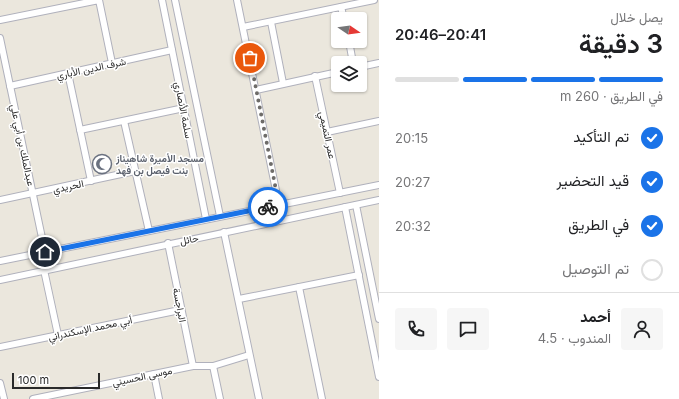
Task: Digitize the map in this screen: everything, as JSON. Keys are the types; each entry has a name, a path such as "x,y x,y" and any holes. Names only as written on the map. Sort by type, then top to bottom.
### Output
{"street":[{"path":"0,20 99,0 112,63"},
{"name":"سلمة الأنصاري","path":"162,0 206,219"},
{"name":"سلمة الأنصاري","path":"175,0 220,216"},
{"path":"238,0 279,205"},
{"path":"243,28 374,0"},
{"path":"341,7 342,12"},
{"path":"271,22 283,83"},
{"name":"عبدالملك بن أبي علي","path":"0,38 45,252"},
{"name":"شرف الدين الأباري","path":"10,86 172,50"},
{"path":"367,66 379,63"},
{"path":"68,73 91,181"},
{"path":"256,90 331,73"},
{"name":"عمر التميمي","path":"315,76 340,193"},
{"path":"80,130 184,108"},
{"path":"124,121 149,231"},
{"path":"327,132 379,121"},
{"name":"الحريدي","path":"0,200 135,171"},
{"name":"حائل","path":"0,261 379,185"},
{"name":"حائل","path":"0,280 168,243 379,200"},
{"path":"356,205 379,319"},
{"path":"345,207 379,377"},
{"path":"224,232 259,399"},
{"name":"البراجسة","path":"168,243 180,310 193,366"},
{"path":"44,270 58,335"},
{"path":"239,299 358,275"},
{"path":"299,287 322,399"},
{"name":"أبي محمد الإسكندراني","path":"0,347 180,310"},
{"name":"موسى الحسيني","path":"33,399 193,366 213,366 249,355"},
{"path":"213,366 220,399"},
{"path":"154,374 159,399"},
{"path":"0,383 4,399"}],"way so far":[{"path":"250,58 279,205 268,207"}],"place":[{"name":"مسجد الأميرة شاهيناز بنت فيصل بن فهد","path":"102,164"}],"route":[{"path":"45,252 268,207"}]}
